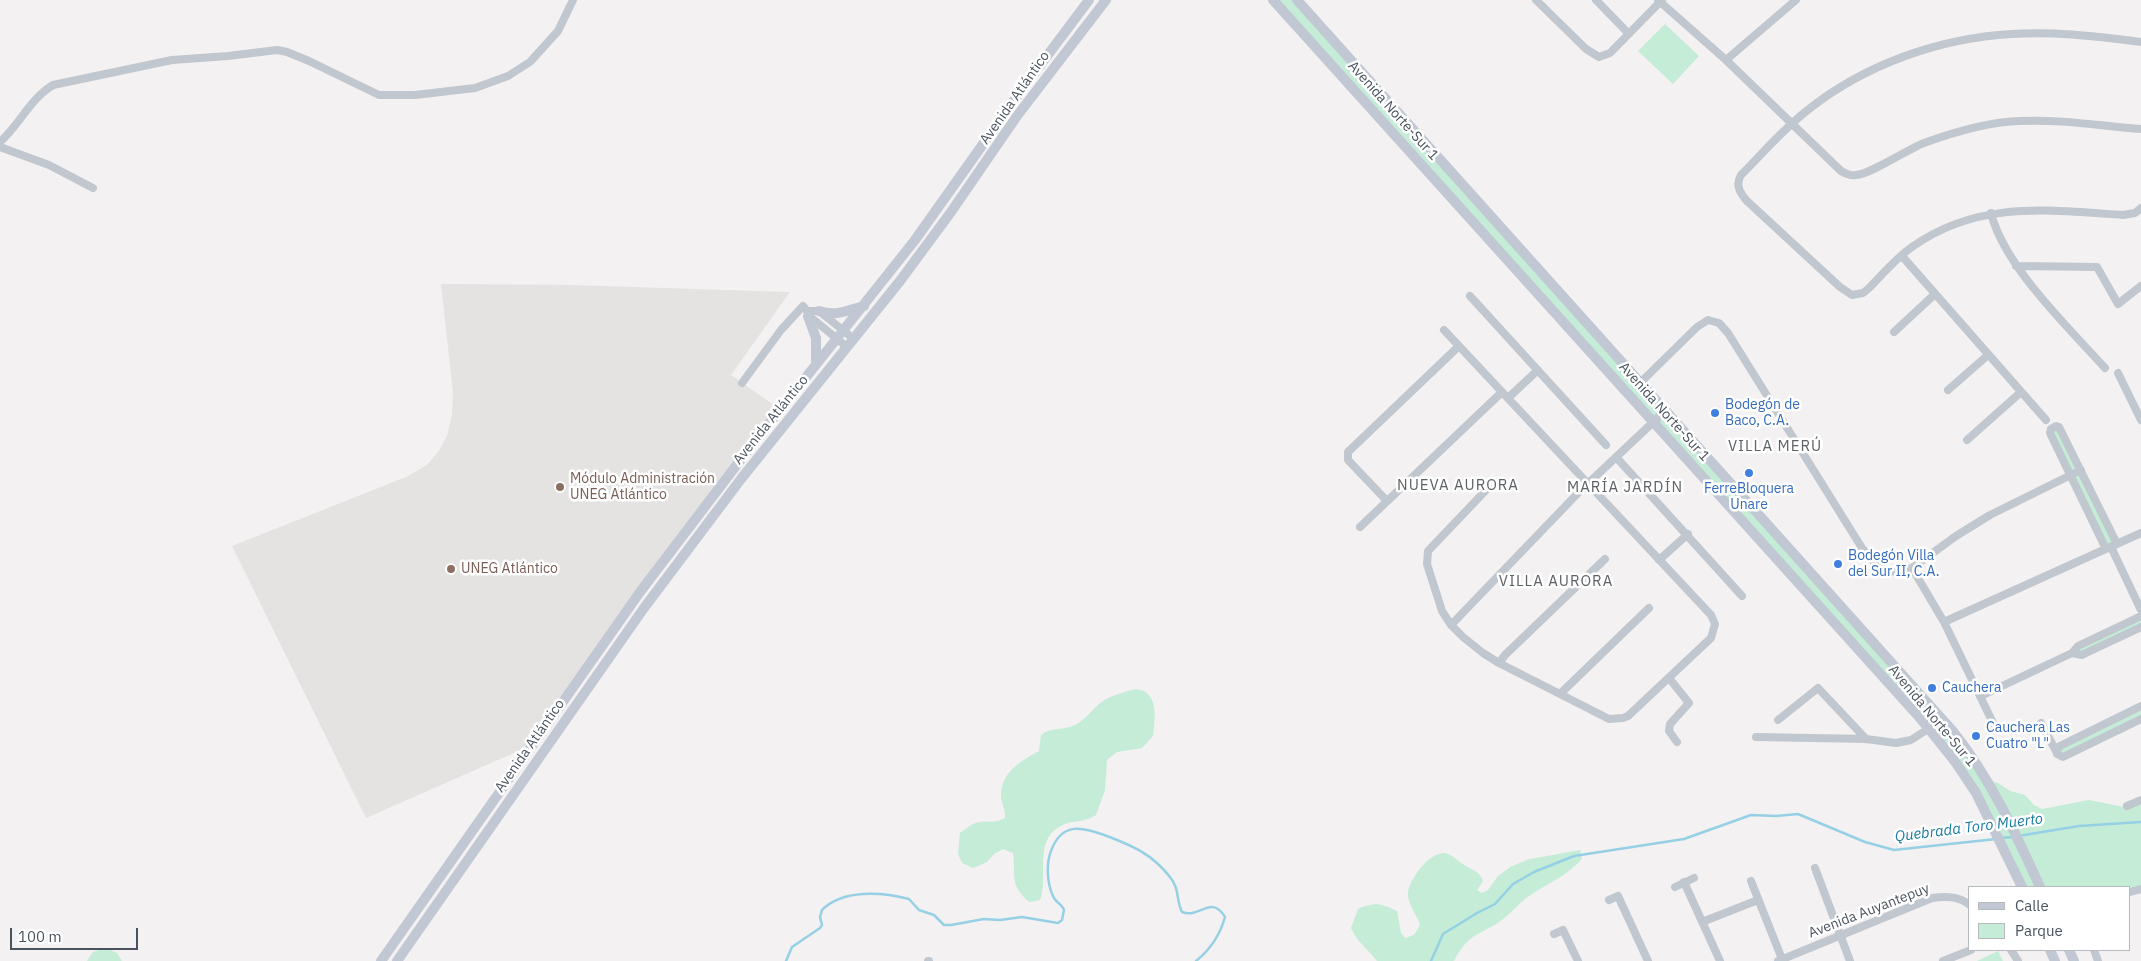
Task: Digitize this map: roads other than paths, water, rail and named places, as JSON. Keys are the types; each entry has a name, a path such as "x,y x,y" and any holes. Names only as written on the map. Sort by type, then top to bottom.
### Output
{"main road":[{"name":"Avenida Atlántico","path":"381,961 640,592 809,375 816,363 841,335 915,240 1045,57 1089,0"},
{"name":"Avenida Atlántico","path":"397,961 644,608 741,479 926,246 993,153 1017,116 1106,0"},
{"name":"Avenida Norte-Sur 1","path":"1273,0 1928,729 1967,778 1992,822 2022,886"},
{"name":"Avenida Norte-Sur 1","path":"1297,0 1639,384 1951,729 1979,768 2007,816 2040,886"},
{"path":"819,311 843,314 864,305"},
{"path":"808,313 816,338 816,363"}],"street":[{"path":"0,142 17,124 38,95 53,84 172,60 277,50 288,52 309,61 379,95 415,95 484,87 519,70 540,52 558,31 573,0"},
{"path":"1536,0 1586,49 1599,57 1610,53 1660,0 1726,60 1841,171 1848,175 1857,176 1923,144 1961,131 2003,122 2047,121 2141,129"},
{"path":"1596,0 1629,34"},
{"path":"1726,60 1796,0"},
{"path":"2141,42 2091,36 2026,33 1998,35 1943,45 1896,60 1854,80 1823,98 1791,124 1741,175 1738,184 1743,196 1840,287 1852,294 1863,293 1902,256 1935,232 1963,221 1991,213 2035,209 2130,215 2141,208"},
{"path":"0,147 49,165 93,188"},
{"path":"1991,213 1996,233 2016,266 2105,368"},
{"path":"1902,256 2046,420"},
{"path":"2016,266 2097,267 2118,304 2141,286"},
{"path":"1894,332 1935,294"},
{"path":"1470,296 1606,445"},
{"path":"742,383 781,330 803,306 808,313 841,335"},
{"path":"808,313 819,311 850,343"},
{"path":"1639,384 1697,327 1708,320 1719,323 1728,333 1850,529 1879,568 1890,572 1912,568 1956,536 1990,515 2081,470"},
{"path":"1444,330 1711,615 1715,624 1711,638 1628,716 1609,719 1499,663 1473,646 1450,625 1440,606 1429,574 1426,556 1428,551 1488,488"},
{"path":"1387,501 1348,460 1348,452 1459,346"},
{"path":"1948,390 1988,355"},
{"path":"1360,527 1505,395 1538,370"},
{"path":"2118,373 2141,420"},
{"path":"1967,440 2021,392"},
{"path":"1450,625 1588,484 1664,411"},
{"path":"2111,547 2070,475 2050,433 2051,429 2056,426 2059,427 2081,470 2111,547 2141,610"},
{"path":"1616,457 1688,534 1742,596"},
{"path":"1944,622 2141,533"},
{"path":"1659,560 1688,534"},
{"path":"1499,663 1505,655 1605,559"},
{"path":"1912,568 1944,622 1996,729"},
{"path":"1560,694 1649,608"},
{"path":"1981,696 2072,653 2078,646 2141,616"},
{"path":"2072,653 2082,655 2141,627"},
{"path":"1669,678 1689,703 1670,724 1669,731 1677,742"},
{"path":"1778,720 1818,688 1866,739"},
{"path":"2056,751 2060,746 2141,706"},
{"path":"2120,717 2125,727"},
{"path":"2041,723 2059,757 2063,758 2141,719"},
{"path":"1756,737 1866,739 1905,742 1928,729"},
{"path":"2127,806 2141,800"},
{"path":"1815,868 1850,961"},
{"path":"1674,887 1694,878"},
{"path":"1751,880 1780,960"},
{"path":"1684,882 1720,961"},
{"path":"1609,900 1618,896 1648,961"},
{"name":"Avenida Auyantepuy","path":"1780,960 1932,898 1954,897 1962,899 1968,904"},
{"path":"1702,922 1758,900"},
{"path":"1554,934 1563,930 1578,961"},
{"path":"1944,961 1969,951"}],"waterway":[{"name":"Quebrada Toro Muerto","path":"1431,961 1443,934 1495,904 1513,884 1534,872 1574,856 1684,839 1751,815 1776,816 1798,814 1865,842 1894,850 1996,839"},
{"name":"Quebrada Toro Muerto","path":"2018,836 2079,826 2141,822"},
{"name":"Quebrada Toro Muerto","path":"786,961 792,947 820,928 822,925 820,917 822,910 831,903 852,895 875,894 909,899 919,910 934,915 944,925 984,919 1000,920 1022,917 1058,923 1062,920 1064,910 1051,891 1048,879 1048,862 1056,841 1061,835 1074,829 1090,830 1107,836 1134,847 1156,862 1173,881 1182,912 1194,913 1210,907 1220,910 1225,917 1220,930 1210,947 1196,961"},
{"name":"Quebrada Toro Muerto","path":"2001,838 2013,837"}],"place":[{"name":"Bodegón de Baco, C.A.","path":"1715,413"},
{"name":"FerreBloquera Unare","path":"1749,473"},
{"name":"Módulo Administración UNEG Atlántico","path":"560,487"},
{"name":"Bodegón Villa del Sur II, C.A.","path":"1838,564"},
{"name":"UNEG Atlántico","path":"451,569"},
{"name":"Cauchera","path":"1932,688"},
{"name":"Cauchera Las Cuatro \"L\"","path":"1976,736"}],"district":[{"name":"VILLA MERÚ","path":"1775,447"},
{"name":"NUEVA AURORA","path":"1458,486"},
{"name":"MARÍA JARDÍN","path":"1625,488"},
{"name":"VILLA AURORA","path":"1556,582"}]}
